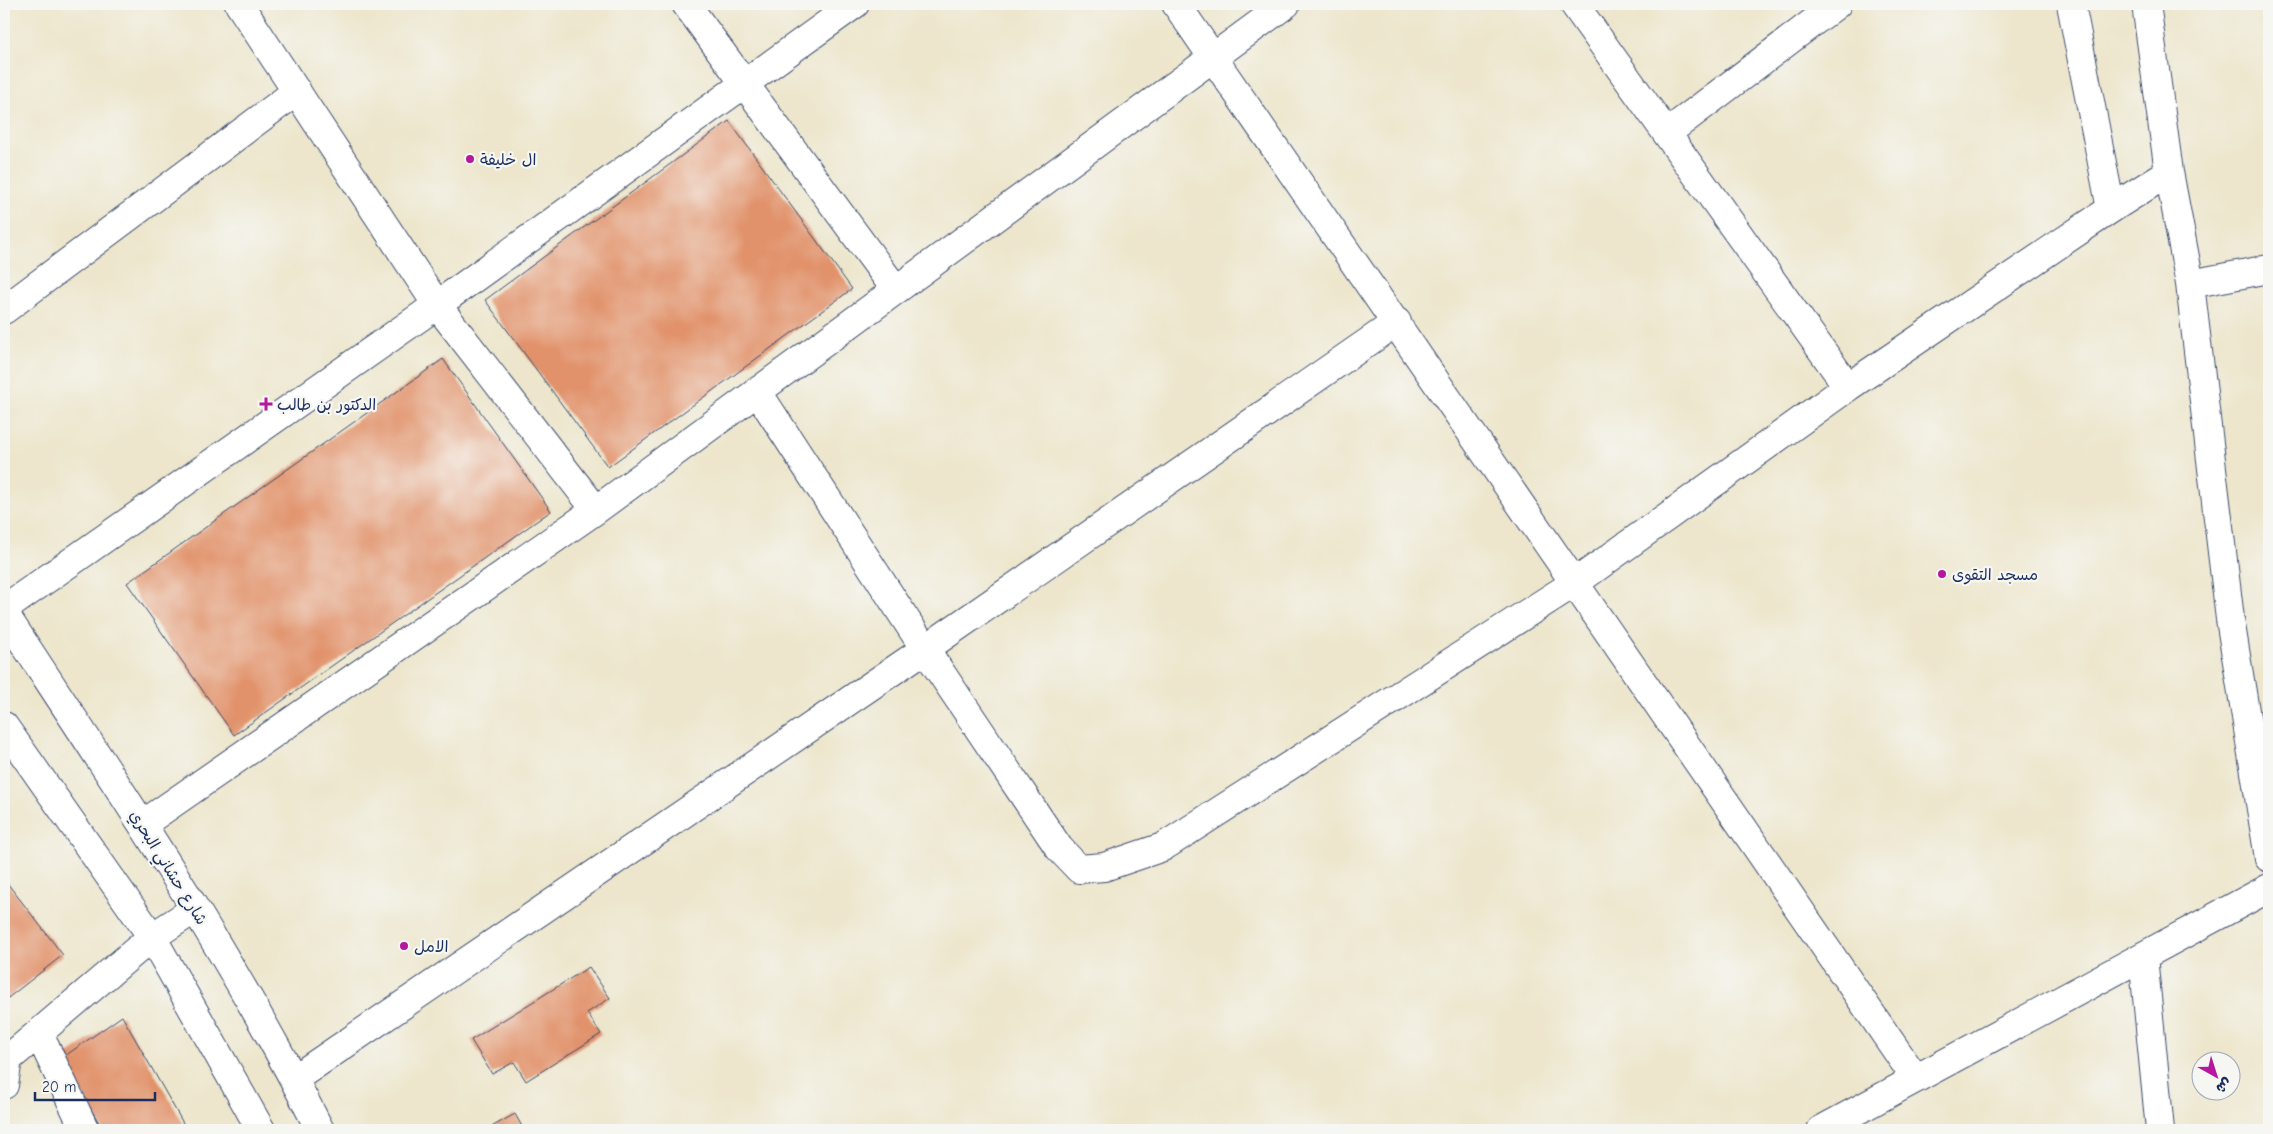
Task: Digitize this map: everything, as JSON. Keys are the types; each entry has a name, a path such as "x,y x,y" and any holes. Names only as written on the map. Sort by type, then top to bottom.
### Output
{"street":[{"path":"240,4 437,305 596,510"},
{"path":"686,4 896,290"},
{"path":"4,609 437,305 744,82 855,4"},
{"path":"1176,4 1576,582 1916,1079"},
{"path":"142,824 596,510 1286,4"},
{"path":"1574,4 1848,387"},
{"path":"1667,134 1836,4"},
{"path":"2071,4 2110,209"},
{"path":"2146,4 2169,172 2190,284 2230,619 2269,858"},
{"path":"4,310 297,91"},
{"path":"757,391 925,649 1059,848 1079,869 1104,867 1163,847 1576,582 1848,387 2110,209 2169,172"},
{"path":"2190,284 2269,269"},
{"path":"294,1078 925,649 1396,322"},
{"name":"شارع حشاني البحري","path":"4,613 142,824 195,909 294,1078 320,1130"},
{"path":"4,726 152,936 261,1130"},
{"path":"1821,1130 2269,888"},
{"path":"5,1068 39,1034 152,936 195,909"},
{"path":"2143,956 2160,1130"},
{"path":"39,1034 85,1130"}],"building":[{"path":"729,121 852,289 608,467 485,300"},
{"path":"443,359 551,511 234,735 127,583"},
{"path":"4,879 63,955 4,1001"},
{"path":"589,967 610,998 587,1013 601,1034 526,1081 514,1062 492,1074 471,1040"},
{"path":"122,1016 187,1130 103,1130 62,1058"},
{"path":"515,1114 524,1130 486,1130"}],"place":[{"name":"ال خليفة","path":"470,159"},
{"name":"الدكتور بن طالب","path":"266,404"},
{"name":"مسجد التقوى","path":"1942,574"},
{"name":"الامل","path":"404,946"}]}
